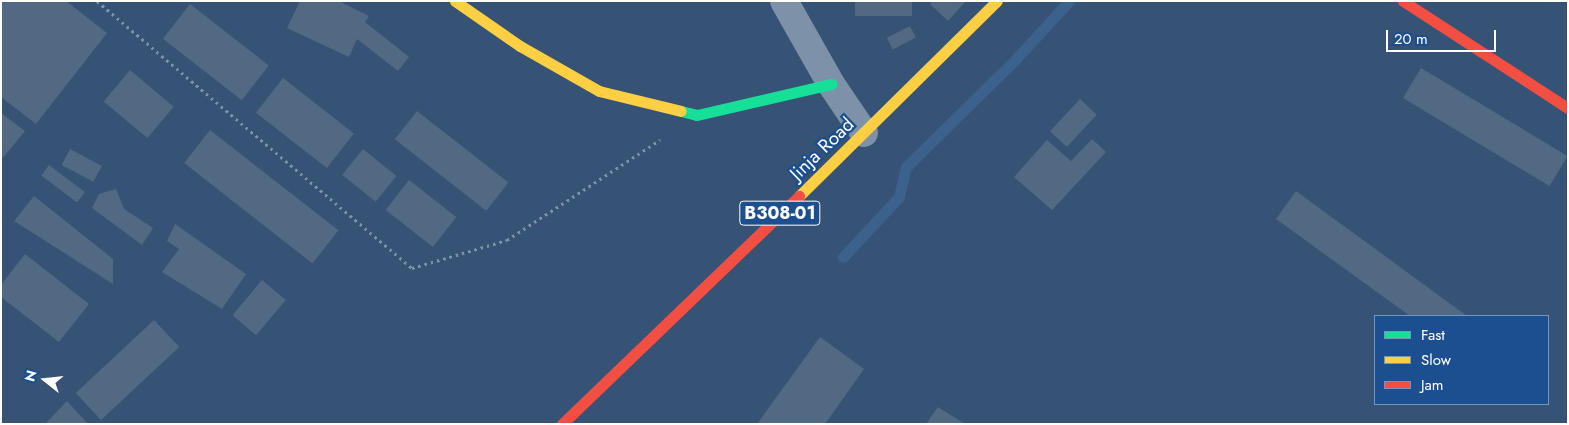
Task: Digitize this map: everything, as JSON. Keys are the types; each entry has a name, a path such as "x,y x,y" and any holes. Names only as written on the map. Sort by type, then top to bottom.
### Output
{"street":[{"path":"455,1 520,46 600,91 697,115 831,84"},
{"path":"784,1 831,84 864,133"},
{"name":"Jinja Road","path":"562,424 864,133 997,1"},
{"path":"1403,1 1568,108"}],"path":[{"path":"97,1 412,268 507,240 697,115"}],"building":[{"path":"1,1 66,1 107,33 36,124 1,97"},
{"path":"300,1 339,1 369,16 365,22 409,57 398,71 357,39 349,57 287,28"},
{"path":"855,1 912,1 912,16 855,16"},
{"path":"933,1 966,1 948,21 930,4"},
{"path":"190,4 269,66 242,100 163,39"},
{"path":"910,26 916,38 893,49 887,38"},
{"path":"1421,68 1568,156 1550,186 1403,98"},
{"path":"130,70 174,107 147,138 104,101"},
{"path":"283,78 354,133 327,168 256,113"},
{"path":"1080,99 1097,115 1067,147 1050,131"},
{"path":"417,111 508,182 486,211 395,139"},
{"path":"1,113 25,131 3,158 1,156"},
{"path":"210,130 338,230 313,263 184,163"},
{"path":"1092,139 1106,152 1052,210 1014,177 1047,140 1071,161"},
{"path":"70,149 102,166 93,182 62,165"},
{"path":"363,149 396,176 376,202 342,175"},
{"path":"49,165 85,192 77,202 41,175"},
{"path":"409,180 456,217 433,247 386,210"},
{"path":"116,189 124,209 153,228 142,245 92,208 99,194"},
{"path":"1296,191 1466,315 1409,315 1276,219"},
{"path":"34,196 113,259 113,284 14,221"},
{"path":"175,224 246,274 222,309 162,272 179,249 167,241"},
{"path":"25,254 89,304 59,342 1,297 1,285"},
{"path":"262,280 286,300 256,335 232,315"},
{"path":"154,320 179,347 101,420 76,393"},
{"path":"820,337 864,369 825,424 757,424"},
{"path":"67,401 88,424 45,424"},
{"path":"938,407 965,424 926,424"}],"waterway":[{"path":"843,257 899,197 906,167 1013,62 1069,1"}],"traffic: fast":[{"path":"681,111 697,115 831,84"}],"traffic: slow":[{"path":"455,1 520,46 599,91 681,111"},
{"path":"799,196 997,1"}],"traffic: jam":[{"path":"1403,1 1568,108"},
{"path":"562,424 799,196"}]}
